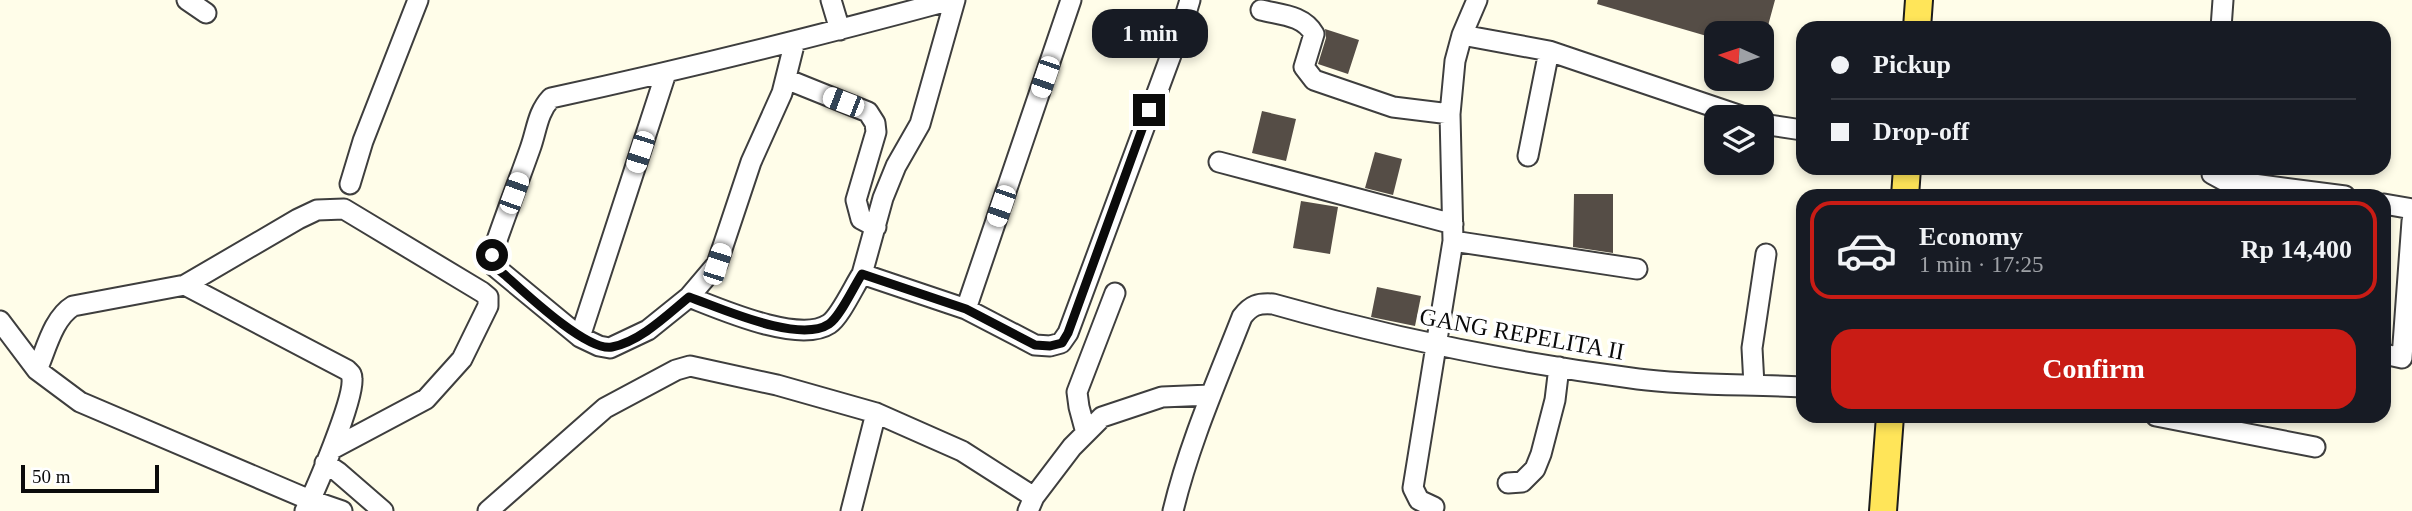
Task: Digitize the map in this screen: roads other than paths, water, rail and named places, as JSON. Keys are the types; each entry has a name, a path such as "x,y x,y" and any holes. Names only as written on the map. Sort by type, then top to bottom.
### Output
{"main road":[{"path":"1918,21 1919,0"},
{"path":"1883,511 1889,423"}],"street":[{"path":"187,0 206,13"},
{"path":"350,184 375,108 418,0"},
{"path":"831,0 839,30"},
{"path":"689,297 751,320 799,330 815,331 831,323 862,274 883,198 896,166 920,124 953,0 666,73 551,98 539,116 532,144 492,255 494,266 580,337 610,348 648,330 689,297 717,264 751,162 782,93 795,41"},
{"path":"966,309 1071,0"},
{"path":"862,274 966,309 1035,345 1050,346 1062,343 1068,333 1190,0"},
{"path":"1434,507 1419,500 1413,488 1453,233 1450,114 1455,61 1462,35 1477,0"},
{"path":"2222,21 2223,0"},
{"path":"1261,10 1296,18 1308,25 1314,34 1304,66 1314,80 1393,107 1450,114"},
{"path":"1462,35 1549,51 1709,105"},
{"path":"1528,156 1549,51"},
{"path":"580,337 666,73"},
{"path":"786,79 868,112 875,123 876,132 856,200 861,219 876,227"},
{"path":"1774,126 1796,129"},
{"path":"1219,162 1453,233 1637,269"},
{"path":"2214,175 2223,180 2292,189"},
{"path":"2391,205 2412,209"},
{"path":"37,370 59,320 73,306 185,285 317,210 344,209 488,297 488,306 462,359 426,400 328,456"},
{"path":"2391,356 2402,358 2412,221"},
{"path":"1754,385 1752,348 1766,254"},
{"path":"185,285 352,375 352,386 308,506"},
{"path":"1086,433 1077,393 1115,293"},
{"name":"GANG REPELITA II","path":"1210,395 1242,317 1249,307 1260,303 1435,345 1640,380 1796,387"},
{"path":"0,321 37,370 80,402 308,506 342,511"},
{"path":"488,511 605,408 676,370 690,366 777,385 876,413 962,451 1031,504 1072,447 1102,417 1162,397 1210,395 1173,511"},
{"path":"1508,483 1522,482 1535,469 1555,400 1559,367"},
{"path":"851,511 876,413"},
{"path":"2192,423 2315,447"},
{"path":"328,456 338,472 383,511"}]}
